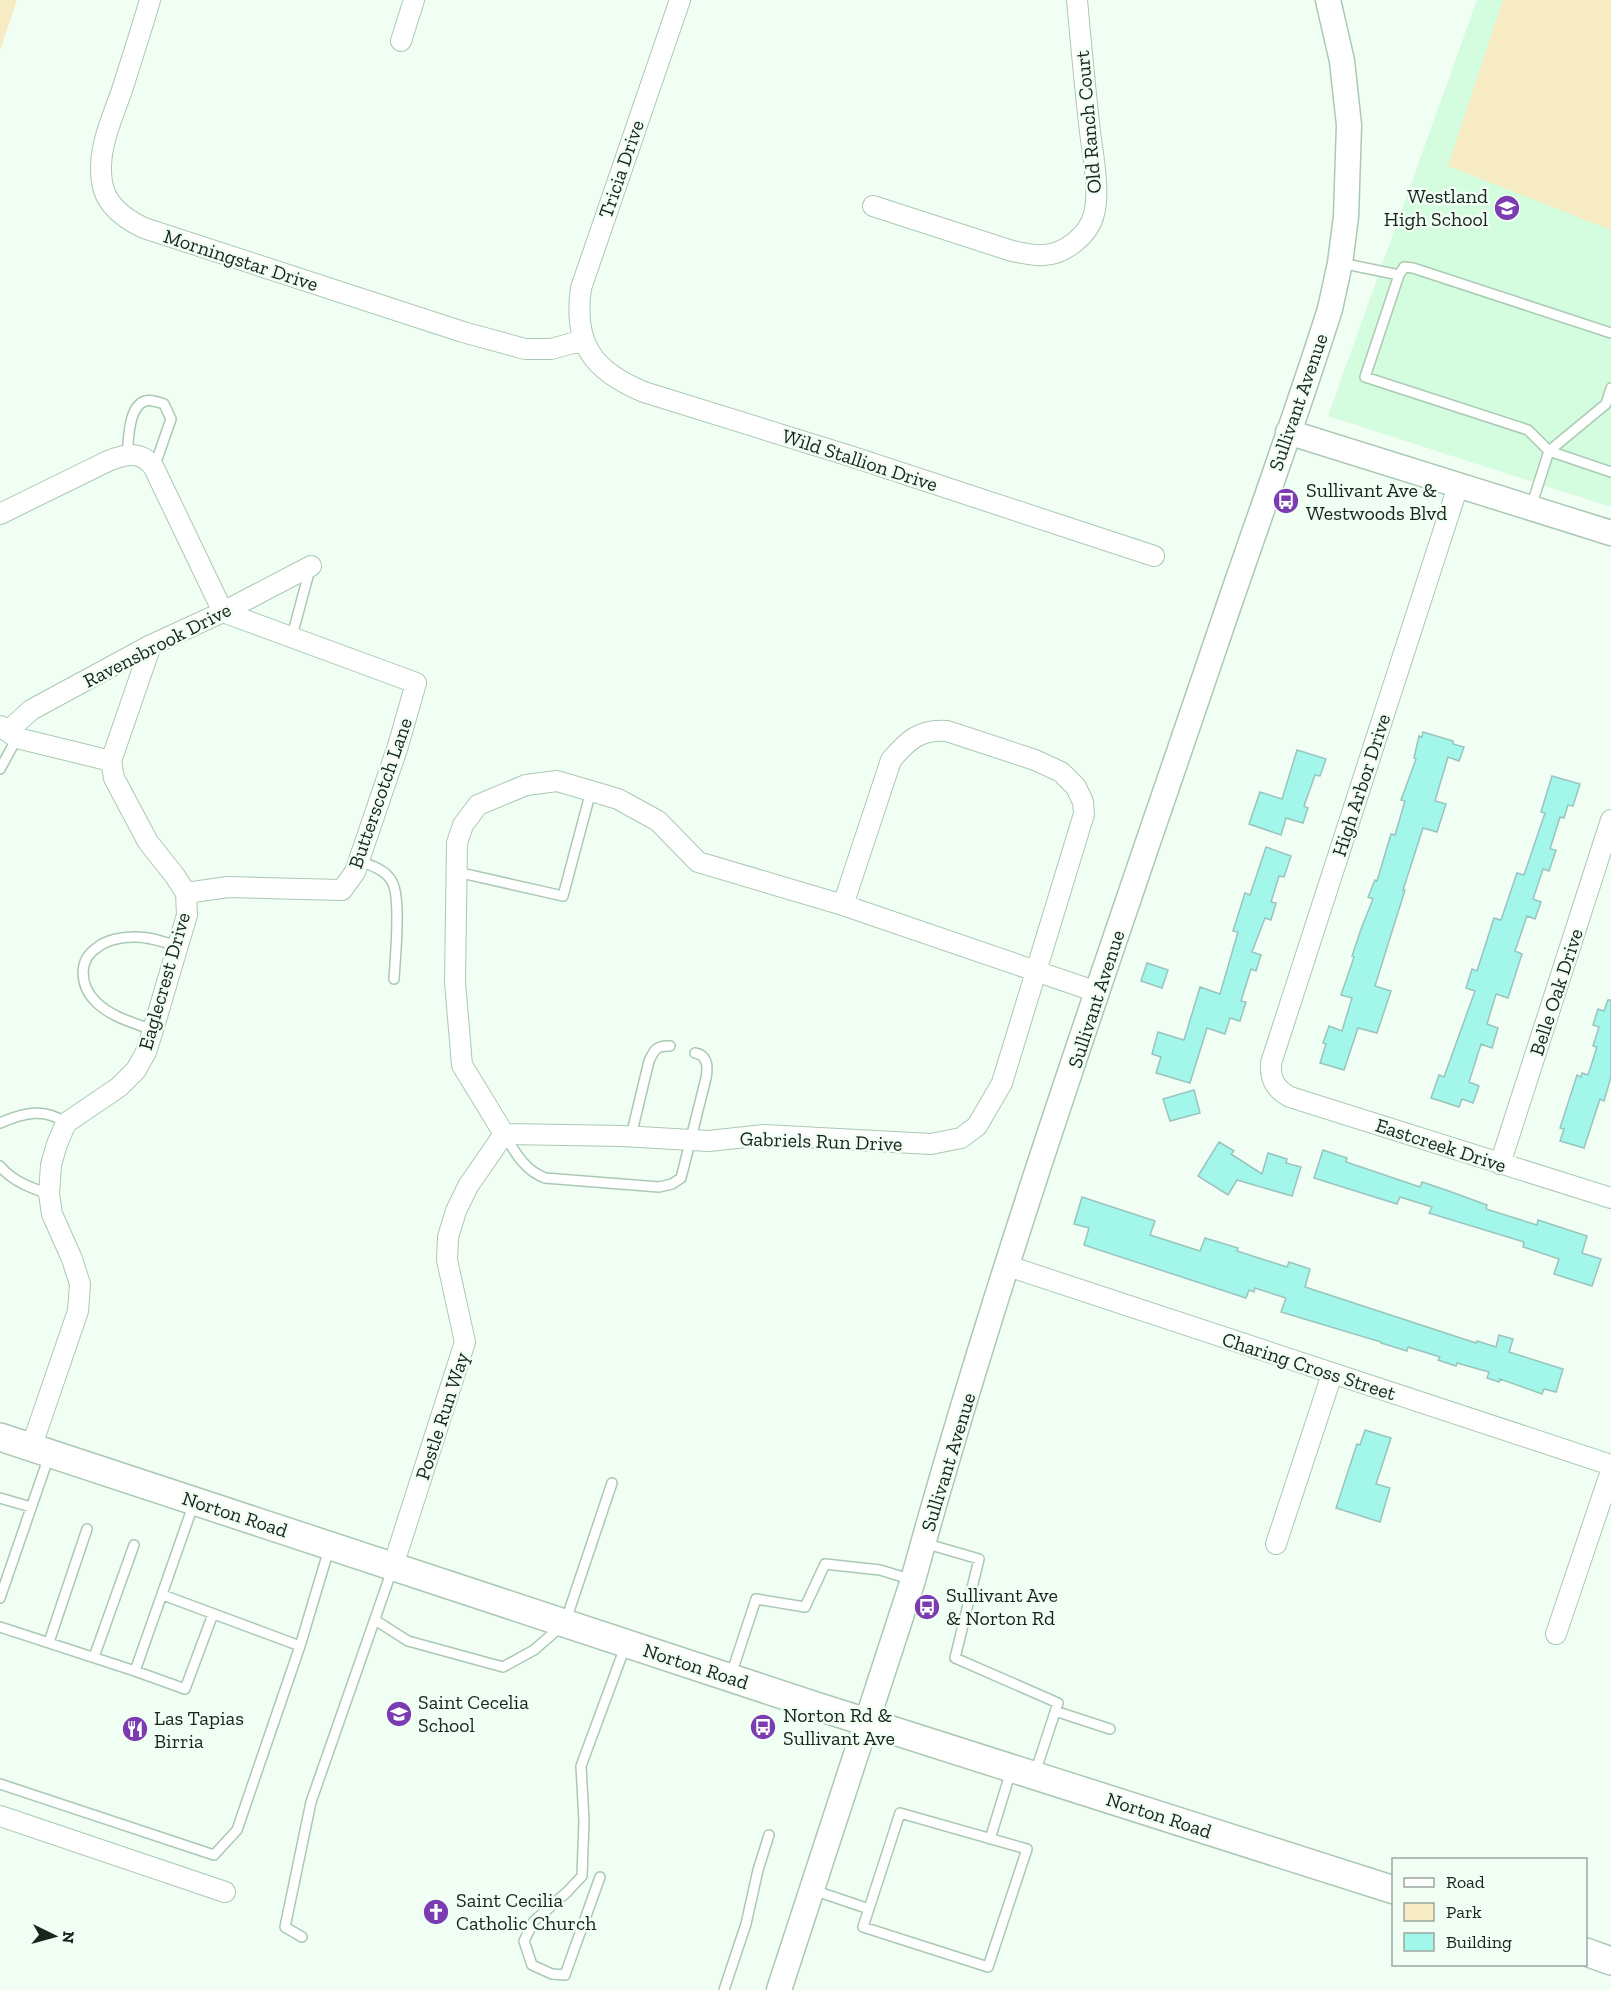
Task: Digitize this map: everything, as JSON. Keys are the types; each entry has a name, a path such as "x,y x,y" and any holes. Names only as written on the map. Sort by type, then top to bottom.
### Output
{"main road":[{"name":"Norton Road","path":"0,1437 730,1678 1392,1889"},
{"path":"1587,1952 1611,1960"}],"street":[{"name":"Morningstar Drive","path":"150,0 101,152 102,183 108,199 129,222 464,332 525,349 551,349 584,340"},
{"path":"401,41 414,0"},
{"name":"Tricia Drive","path":"584,340 578,306 581,288 680,0"},
{"name":"Old Ranch Court","path":"873,206 1012,251 1045,255 1061,250 1076,241 1087,229 1094,214 1096,181 1077,0"},
{"name":"Sullivant Avenue","path":"779,1990 914,1580 931,1514 1008,1266 1097,993 1330,309 1340,263 1346,217 1349,125 1342,61 1328,0"},
{"name":"Wild Stallion Drive","path":"584,340 590,354 602,367 620,382 644,392 862,460 1154,556"},
{"path":"1288,432 1611,533"},
{"path":"0,514 108,461 127,454 139,456 150,462 154,468 223,612"},
{"name":"High Arbor Drive","path":"1275,1085 1271,1074 1271,1063 1458,486"},
{"name":"Ravensbrook Drive","path":"8,732 31,710 151,645 223,612 310,566"},
{"name":"Butterscotch Lane","path":"186,893 228,887 342,890 355,872 359,861 416,683 223,612"},
{"path":"151,645 111,761 114,778 147,842 186,893"},
{"name":"Gabriels Run Drive","path":"504,1134 632,1136 710,1141 764,1135 931,1144 961,1138 977,1126 1002,1083 1084,813 1083,801 1076,787 1061,772 1035,760 947,731 932,730 904,745 891,760 843,905"},
{"path":"8,732 111,761"},
{"path":"504,1134 462,1065 455,982 457,843 463,825 478,805 526,785 557,781 618,799 658,821 698,862 843,905 1097,993"},
{"name":"Belle Oak Drive","path":"1500,1164 1611,820"},
{"name":"Eaglecrest Drive","path":"66,1123 119,1087 136,1070 146,1052 187,915 186,893"},
{"name":"Eastcreek Drive","path":"1275,1085 1290,1097 1611,1198"},
{"path":"41,1451 78,1311 80,1284 72,1259 52,1214 49,1194 51,1165 66,1123"},
{"name":"Postle Run Way","path":"393,1566 465,1342 447,1260 448,1237 456,1211 468,1186 504,1134"},
{"name":"Charing Cross Street","path":"1008,1266 1611,1465"},
{"path":"1276,1544 1332,1374"},
{"path":"1556,1634 1611,1471"},
{"path":"0,1816 225,1892"}],"lane":[{"path":"1340,263 1399,275"},
{"path":"1611,333 1404,267 1399,275 1365,377 1528,430 1549,451 1611,472"},
{"path":"1531,507 1549,451 1606,404 1611,388"},
{"path":"127,454 132,417 137,406 152,400 164,404 171,419 154,468"},
{"path":"292,636 310,566"},
{"path":"0,769 8,732"},
{"path":"457,872 563,896 591,791"},
{"path":"359,861 379,869 391,879 395,887 397,904 394,978"},
{"path":"153,1030 112,1014 96,1002 87,991 82,978 83,969 88,957 98,946 116,939 146,937 178,945"},
{"path":"632,1136 649,1061 654,1050 661,1046 670,1046"},
{"path":"504,1134 523,1164 534,1174 545,1178 659,1187 672,1184 681,1178 708,1068 705,1059 695,1053"},
{"path":"0,1123 15,1117 45,1113 56,1115 66,1123"},
{"path":"0,1166 6,1174 21,1183 49,1194"},
{"path":"0,1598 32,1507 41,1451"},
{"path":"375,1620 408,1641 503,1667 534,1650 565,1623 612,1483"},
{"path":"0,1498 32,1507"},
{"path":"135,1671 164,1595 195,1501"},
{"path":"48,1642 87,1529"},
{"path":"924,1543 979,1559 955,1658 1058,1703 990,1839"},
{"path":"94,1657 134,1545"},
{"path":"0,1784 214,1855 237,1830 300,1646 330,1545"},
{"path":"730,1678 756,1599 805,1607 825,1564 880,1570 914,1580"},
{"path":"302,1937 285,1927 311,1802 393,1566"},
{"path":"164,1595 300,1646"},
{"path":"0,1627 185,1689 213,1614"},
{"path":"600,1877 565,1975 552,1974 532,1965 524,1941 534,1921 582,1876 584,1821 581,1766 627,1643"},
{"path":"1055,1710 1110,1729"},
{"path":"900,1813 990,1839 1027,1849 988,1967 863,1927 900,1813"},
{"path":"724,1990 746,1924 758,1870 769,1835"},
{"path":"813,1890 869,1909"}],"shaded area":[{"name":"Westland High School","path":"1477,0 1611,0 1611,507 1328,416"}],"green space":[{"path":"0,0 17,0 0,50"},
{"path":"1503,0 1611,0 1611,230 1448,166"}],"building":[{"path":"1423,732 1453,741 1453,744 1464,747 1459,761 1448,757 1435,801 1446,804 1437,832 1423,828 1403,890 1405,890 1375,986 1391,991 1377,1033 1358,1028 1344,1070 1320,1063 1326,1044 1323,1043 1329,1026 1342,1031 1352,998 1341,995 1361,929 1373,899 1368,897 1375,880 1377,881 1391,834 1395,835 1405,801 1401,800 1416,759 1414,758 1419,736 1422,737"},
{"path":"1297,750 1326,759 1320,776 1315,775 1304,806 1308,808 1303,823 1286,818 1281,835 1249,824 1260,792 1282,799"},
{"path":"1552,776 1580,784 1573,806 1568,805 1564,818 1560,817 1550,849 1556,850 1549,871 1543,869 1533,899 1541,902 1535,919 1527,916 1515,951 1522,954 1508,998 1496,994 1487,1024 1498,1028 1492,1048 1481,1044 1469,1082 1479,1086 1473,1103 1462,1099 1459,1107 1431,1098 1439,1075 1444,1077 1475,991 1466,988 1472,969 1477,971 1494,918 1501,920 1517,873 1524,875 1545,813 1541,812"},
{"path":"1266,847 1291,856 1284,877 1279,876 1271,902 1276,903 1271,920 1265,918 1252,952 1261,955 1256,971 1251,969 1241,1001 1246,1002 1240,1021 1230,1018 1225,1034 1207,1028 1190,1083 1156,1073 1161,1057 1152,1054 1158,1032 1184,1040 1200,987 1220,994 1238,932 1233,931 1245,893 1250,895"},
{"path":"1147,963 1168,970 1162,988 1141,981"},
{"path":"1608,1000 1611,1000 1611,1077 1604,1101 1600,1099 1584,1148 1560,1141 1564,1129 1560,1128 1577,1075 1581,1077 1582,1073 1588,1075 1597,1047 1593,1046 1599,1027 1593,1025 1598,1009 1604,1011"},
{"path":"1194,1090 1200,1113 1170,1121 1163,1099"},
{"path":"1219,1142 1234,1151 1231,1154 1262,1174 1268,1153 1287,1159 1286,1163 1301,1167 1292,1196 1237,1180 1228,1195 1198,1176"},
{"path":"1323,1150 1347,1158 1346,1162 1420,1187 1422,1182 1446,1190 1487,1205 1486,1209 1537,1225 1538,1220 1587,1236 1582,1253 1601,1259 1592,1286 1554,1274 1559,1259 1523,1247 1524,1242 1429,1213 1432,1207 1400,1197 1397,1204 1314,1178"},
{"path":"1082,1197 1155,1221 1150,1235 1200,1251 1205,1238 1287,1267 1289,1262 1310,1269 1305,1287 1476,1343 1477,1341 1496,1347 1499,1335 1513,1339 1509,1352 1563,1369 1556,1392 1544,1389 1542,1394 1500,1379 1499,1382 1487,1378 1489,1372 1457,1363 1456,1366 1438,1360 1440,1357 1408,1347 1407,1351 1281,1312 1286,1298 1255,1288 1254,1292 1249,1290 1246,1298 1084,1245 1089,1228 1074,1224"},
{"path":"1365,1430 1391,1438 1376,1484 1390,1488 1380,1522 1336,1508 1357,1444 1360,1445"}],"place":[{"name":"Westland High School","path":"1507,208"},
{"name":"Sullivant Ave & Westwoods Blvd","path":"1286,501"},
{"name":"Sullivant Ave & Norton Rd","path":"927,1607"},
{"name":"Saint Cecelia School","path":"399,1714"},
{"name":"Norton Rd & Sullivant Ave","path":"763,1727"},
{"name":"Las Tapias Birria","path":"135,1729"},
{"name":"Saint Cecilia Catholic Church","path":"436,1912"}]}
